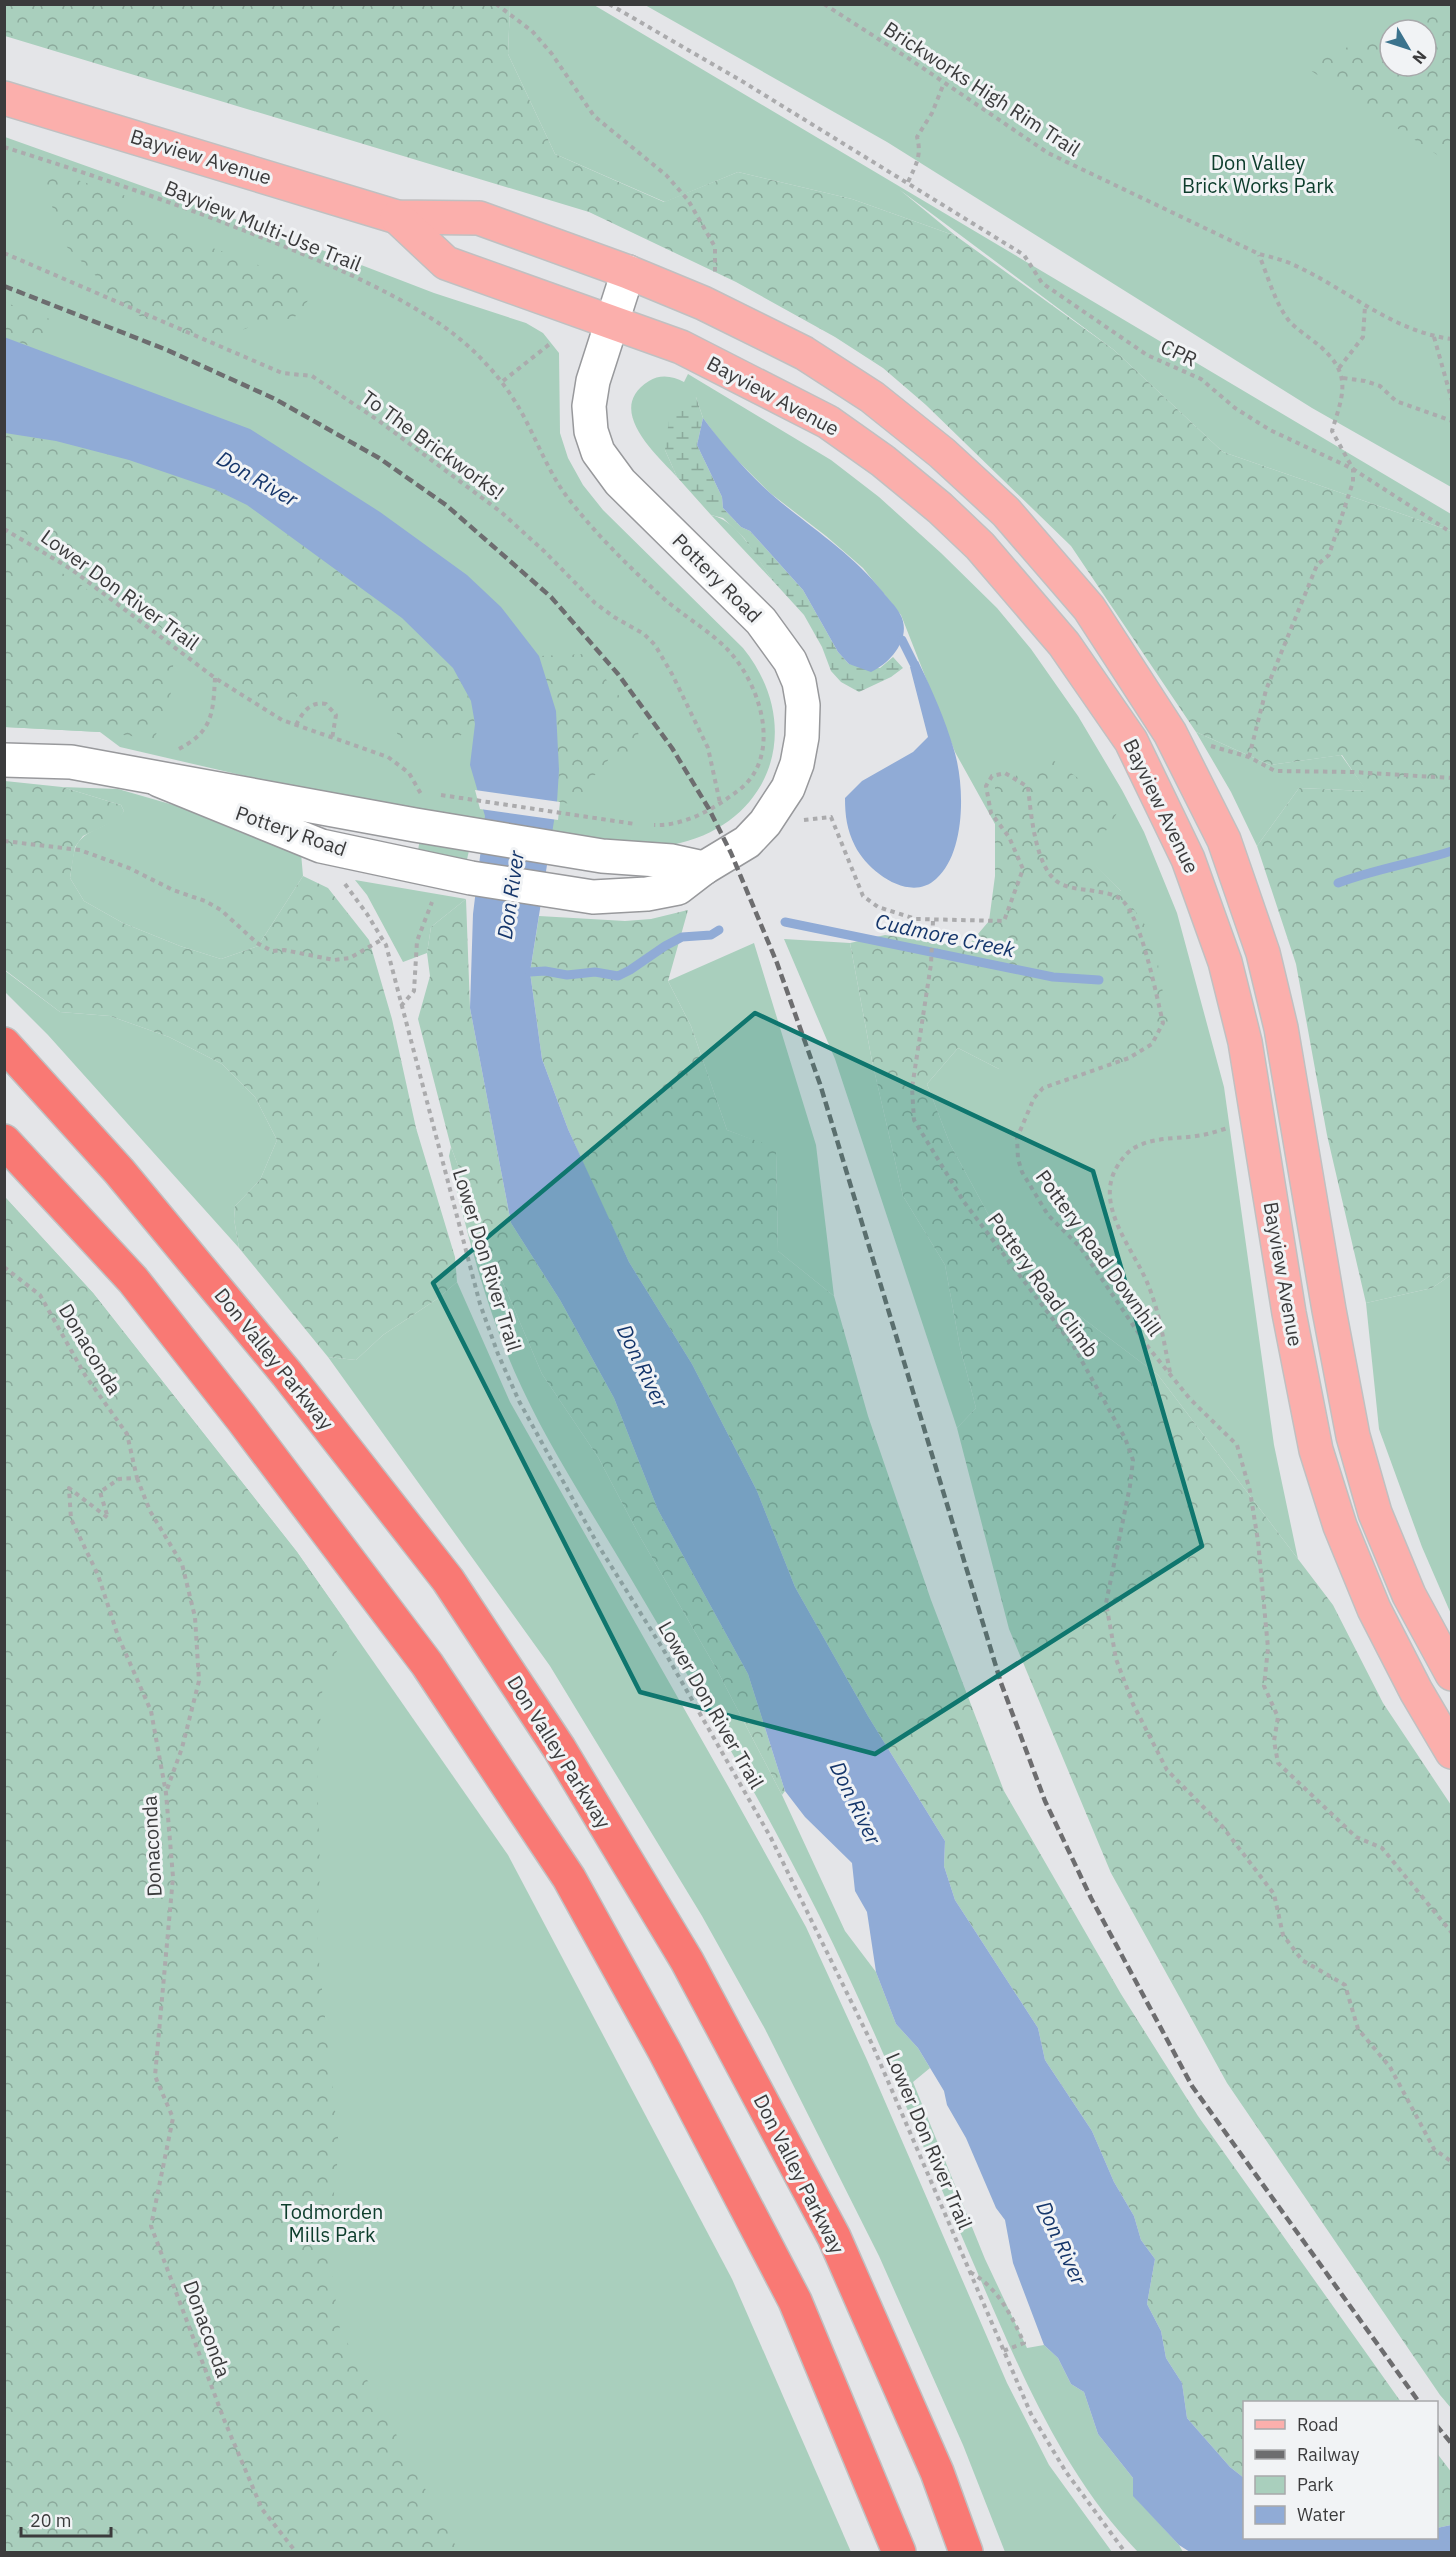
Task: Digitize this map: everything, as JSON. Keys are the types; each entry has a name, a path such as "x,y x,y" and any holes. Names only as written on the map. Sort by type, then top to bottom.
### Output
{"highway":[{"name":"Don Valley Parkway","path":"4,1044 119,1171 287,1374 448,1580 559,1748 687,1961 834,2237 937,2472 966,2553"},
{"path":"4,1141 133,1280 242,1419 427,1664 569,1878 664,2050 795,2301 899,2553"}],"main road":[{"name":"Bayview Avenue","path":"4,98 397,217 479,218 628,272 703,303 804,353 872,397 942,453 1006,512 1089,608 1170,733 1224,840 1263,953 1281,1028 1353,1436 1375,1513 1409,1595 1452,1674"},
{"name":"Bayview Avenue","path":"397,217 446,263 681,347 828,422 883,461 940,508 980,546 1064,645 1131,741 1188,859 1225,962 1245,1042 1289,1313 1316,1450 1340,1526 1374,1609 1416,1691 1452,1752"}],"street":[{"name":"Pottery Road","path":"159,780 321,846 471,878 593,897 646,894 678,888 704,868 747,842 781,801 797,764 802,737 803,705 799,682 790,661 766,627 620,482 598,453 591,431 589,406 599,357 628,272"},
{"name":"Pottery Road","path":"4,760 72,762 159,780 475,835 602,856 672,861 704,868"}],"path":[{"path":"496,4 532,31 552,54 594,116 666,175 687,200 715,247 715,279"},
{"name":"CPR","path":"609,4 908,182 1024,255 1042,283 1148,355 1201,379 1236,408 1270,430 1353,469 1452,533"},
{"name":"Brickworks High Rim Trail","path":"824,4 1018,135 1063,162 1259,254 1293,264 1388,319 1434,337 1452,339"},
{"path":"908,182 920,157 918,137 932,113 944,83"},
{"name":"Bayview Multi-Use Trail","path":"4,147 203,215 333,266 437,322 472,350 503,381 525,417 544,461 572,503 658,594 727,649 740,665 750,684 762,720 763,754 754,776 720,803 684,822 647,825"},
{"name":"To The Brickworks!","path":"4,253 282,373 312,376 444,467 501,512 546,552 595,603 644,634 654,645 689,706 708,748 720,803"},
{"path":"1250,757 1266,690 1317,564 1329,555 1353,482 1353,469 1332,432 1342,399 1343,378 1339,368 1324,349 1294,326 1283,312 1259,254"},
{"path":"1339,368 1363,337 1365,305"},
{"path":"1434,337 1452,401"},
{"path":"503,381 551,343"},
{"path":"1343,378 1365,381 1380,387 1396,401 1452,421"},
{"name":"Lower Don River Trail","path":"4,529 71,569 216,678 282,720 388,757 409,773 422,794"},
{"path":"175,751 193,742 207,728 213,707 216,678"},
{"path":"296,725 303,711 312,705 326,704 336,715 332,739"},
{"path":"1170,733 1250,757 1275,771 1353,772 1452,778"},
{"name":"Pottery Road Downhill","path":"933,921 1004,921 1023,869 1009,837 991,813 986,786 992,776 1005,773 1028,787 1033,829 1047,870 1059,883 1075,889 1106,893 1122,900 1137,929 1148,961 1163,1023 1152,1044 1129,1058 1043,1088 1034,1098 1017,1138 1018,1159 1022,1172 1048,1215 1080,1247 1148,1347 1190,1399 1237,1445 1247,1479 1258,1541 1268,1648 1264,1686 1278,1717 1274,1741 1278,1763 1356,1837 1382,1848 1452,1933"},
{"path":"452,795 638,825"},
{"path":"800,815 805,821 831,817 863,896 878,907 901,915 933,921"},
{"path":"4,842 80,850 129,868 213,906 257,943 272,951 284,950 334,960 350,958 382,939"},
{"name":"Lower Don River Trail","path":"344,883 382,939 480,1304 498,1354 519,1401 598,1545 663,1649 771,1838 872,2044 1031,2414 1066,2472 1125,2553"},
{"path":"400,1006 414,991 417,941 423,920 438,894"},
{"name":"Pottery Road Climb","path":"933,921 931,964 912,1088 914,1120 964,1202 1074,1347 1125,1438 1133,1460 1130,1486 1106,1603 1116,1659 1133,1704 1167,1770 1222,1826 1252,1862 1274,1894 1283,1935 1289,1943 1302,1960 1345,1985 1358,2029 1390,2067 1434,2150 1452,2162"},
{"path":"1170,1373 1160,1319 1149,1287 1114,1216 1108,1193 1110,1183 1124,1156 1139,1145 1166,1138 1199,1136 1257,1121"},
{"name":"Donaconda","path":"4,1267 40,1295 85,1375 127,1434 137,1478 119,1479 100,1492 108,1518 69,1488 71,1519 98,1575 118,1636 151,1711 165,1793 173,1877 155,2076 173,2118 151,2226 225,2422 262,2508 296,2553"},
{"path":"137,1478 150,1511 182,1564 195,1617 199,1681 182,1748 165,1793"},
{"path":"969,2271 983,2279 995,2292 1006,2307 1024,2343 1003,2351"}],"highlighted area":[{"path":"755,1013 1093,1171 1202,1546 875,1754 640,1692 433,1283"}],"green space":[{"path":"4,5 510,5 508,54 555,154 664,202 738,172 852,199 956,236 1114,350 1223,452 1451,531 1451,1275 1432,1288 1366,1303 1327,1135 1296,964 1257,846 1299,788 1366,791 1342,755 1270,765 1196,732 1071,546 926,405 883,368 835,337 736,282 589,212 5,36"},
{"path":"510,5 594,5 1451,514 1451,531 1223,452 1114,350 900,190 956,236 852,199 738,172 665,202 555,154 508,54"},
{"name":"Don Valley Brick Works Park","path":"645,5 1451,5 1451,487 1312,408 887,142"},
{"path":"1451,8 1451,164 1301,64 1378,36 1378,78 1438,78 1438,18 1426,18"},
{"path":"5,137 330,253 434,293 526,323 543,333 559,353 560,433 568,458 583,485 603,510 743,648 762,678 773,709 775,739 769,768 755,794 734,817 706,834 672,845 640,845 396,811 120,747 100,732 5,727"},
{"path":"44,169 126,196 128,211 146,223 309,284 310,298 294,318 260,323 209,343 111,305 100,280 65,245 51,203"},
{"path":"4,302 63,324 30,346 5,337"},
{"path":"688,374 831,460 879,497 997,608 1031,649 1078,716 1144,832 1177,913 1224,1087 1274,1445 1298,1559 1158,1375 1052,1295 993,1223 950,1144 927,1084 958,1048 999,1069 1121,891 1088,858 995,787 995,824 955,752 901,615 863,568 770,493 726,449 703,418 696,397 665,450 677,477 657,456 638,431 631,405 636,392 649,381 658,377 666,377 684,382"},
{"path":"696,397 703,418 697,445 722,497 723,508 741,527 750,531 803,590 838,652 849,664 880,668 893,657 903,668 891,677 859,692 841,682 831,671 822,647 804,615 773,581 744,538 723,518 711,515 677,477 665,450 669,419 681,401"},
{"path":"4,433 56,441 129,460 214,489 247,505 402,618 453,668 471,701 475,724 447,746 403,743 376,699 338,662 310,689 285,701 274,702 244,688 93,576 50,548 5,523"},
{"path":"711,515 731,525 739,533 773,581"},
{"path":"5,538 80,584 174,656 170,701 154,739 100,732 5,727 4,636 8,628 4,625"},
{"path":"586,654 639,721 638,740 627,753 610,758 594,776 586,806 557,802 559,770 539,656"},
{"path":"1196,732 1270,765 1341,755 1367,791 1299,788 1257,846 1231,792"},
{"path":"1050,758 1106,798 1117,813 1089,858 1121,891 1153,936 1169,1027 1135,1066 999,1069 958,1048 927,1084 950,1144 993,1223 1052,1295 1158,1375 1333,1605 1383,1703 1451,1805 1451,2408 1227,2083 1111,1873 1009,1629 957,1428 976,1408 960,1347 945,1265 903,1196 872,1061 850,943 885,935 967,947 989,921 995,876 995,787"},
{"path":"5,781 62,787 121,805 124,811 119,819 83,836 75,847 70,878 84,901 123,923 180,946 221,959 258,946 303,876 328,888 369,940 392,1019 416,1128 455,1257 457,1282 437,1299 383,1335 356,1360 328,1357 239,1248 234,1219 235,1206 260,1180 277,1140 255,1097 222,1064 169,1037 110,1016 60,1012 5,970"},
{"path":"62,787 118,789 177,806 242,833 301,853 303,876 258,946 221,959 180,946 123,923 84,901 70,878 75,849 90,832 119,817 124,811 121,805"},
{"path":"420,839 470,846 466,864 417,856"},
{"path":"355,880 466,899 431,927 427,953 403,962 367,895"},
{"path":"466,899 470,1008 511,1223 560,1300 614,1398 658,1510 748,1674 785,1791 782,1795 717,1670 639,1535 598,1457 542,1374 492,1257 451,1147 418,1019 430,976 427,953 431,927"},
{"path":"688,910 668,981 691,1026 727,1130 776,1148 778,1251 834,1296 868,1416 931,1600 1004,1791 1121,1994 1198,2116 1400,2401 1243,2401 1243,2477 1230,2467 1187,2418 1182,2383 1166,2358 1161,2331 1147,2304 1155,2259 1141,2240 1134,2216 1114,2182 1092,2131 1045,2060 1038,2028 955,1900 944,1866 945,1841 868,1716 795,1587 757,1491 692,1364 629,1262 568,1129 542,1059 530,972 539,916 625,921 651,919"},
{"path":"784,939 850,943 872,1061 903,1196 945,1265 960,1347 976,1408 957,1428 835,1059"},
{"path":"754,943 816,1145 834,1296 778,1251 776,1149 727,1130 691,1026 668,981"},
{"path":"4,970 60,1012 110,1016 169,1037 222,1064 255,1097 277,1140 260,1180 235,1206 234,1219 239,1248 48,1035 5,992"},
{"path":"451,1147 492,1257 542,1374 598,1457 639,1535 717,1670 782,1795 845,1931 876,1972 896,2024 918,2048 930,2068 913,2082 985,2259 1027,2348 1044,2345 1058,2358 1071,2384 1084,2392 1098,2434 1133,2478 1134,2496 1183,2552 1138,2552 1085,2486 1042,2414 1006,2338 879,2043 819,1915 726,1742 559,1458 522,1388 498,1332 479,1274 449,1156"},
{"name":"Todmorden Mills Park","path":"4,1196 93,1293 297,1552 508,1855 732,2279 851,2552 5,2552"},
{"name":"Todmorden Mills Park","path":"4,1196 93,1293 297,1552 349,1626 323,1680 317,1769 320,1868 317,1943 339,2147 328,2249 340,2329 459,2552 5,2552"},
{"path":"1451,1275 1451,1614 1422,1547 1379,1429 1366,1303 1432,1288"},
{"path":"457,1282 510,1402 806,1927 867,2060 1007,2383 1049,2465 1112,2552 1005,2552 963,2445 879,2256 765,2029 702,1916 550,1666 328,1357 356,1360 383,1335 437,1299"},
{"path":"1438,2455 1452,2473 1451,2525 1438,2528"}],"water":[{"name":"Don River","path":"4,337 250,429 380,512 467,575 501,607 539,656 556,711 559,770 557,802 530,972 542,1059 568,1129 629,1262 692,1364 757,1491 795,1587 868,1716 945,1841 944,1866 955,1900 1038,2028 1045,2060 1092,2131 1114,2182 1134,2216 1141,2240 1155,2259 1147,2304 1161,2331 1166,2358 1182,2383 1187,2418 1230,2467 1243,2477 1243,2539 1438,2539 1438,2528 1451,2525 1451,2552 1190,2552 1179,2545 1133,2496 1133,2478 1098,2434 1084,2392 1071,2384 1058,2358 1044,2345 1013,2263 1005,2220 996,2208 966,2138 947,2105 944,2091 918,2048 896,2024 876,1972 867,1912 855,1891 852,1863 805,1817 785,1791 748,1674 658,1510 614,1398 560,1300 511,1223 470,1008 473,914 485,816 470,765 475,724 471,701 453,668 402,618 247,505 214,489 129,460 56,441 5,433"},
{"path":"703,418 718,438 761,484 857,564 896,608 903,623 902,640 892,656 879,668 871,672 849,664 838,652 803,590 750,531 741,527 723,508 722,497 697,445"},
{"path":"918,661 950,738 958,765 961,799 958,836 946,867 936,879 926,886 914,888 902,886 879,874 861,856 848,829 845,798 862,781 913,752 928,737 910,667"}],"pier":[{"path":"475,790 560,802 558,820 480,809"}],"waterway":[{"path":"902,640 914,664"},
{"name":"Cudmore Creek","path":"1338,883 1452,851"},
{"name":"Cudmore Creek","path":"785,922 1053,977 1099,980"},
{"name":"Cudmore Creek","path":"530,972 545,971 567,975 595,972 618,976 682,937 711,935 719,930"}],"railway":[{"path":"4,286 167,350 275,399 379,458 446,505 551,597 618,674 672,748 709,809 731,853 777,963 820,1084 1001,1683 1045,1801 1091,1898 1192,2086 1418,2401"},
{"path":"1438,2427 1452,2444"}]}
